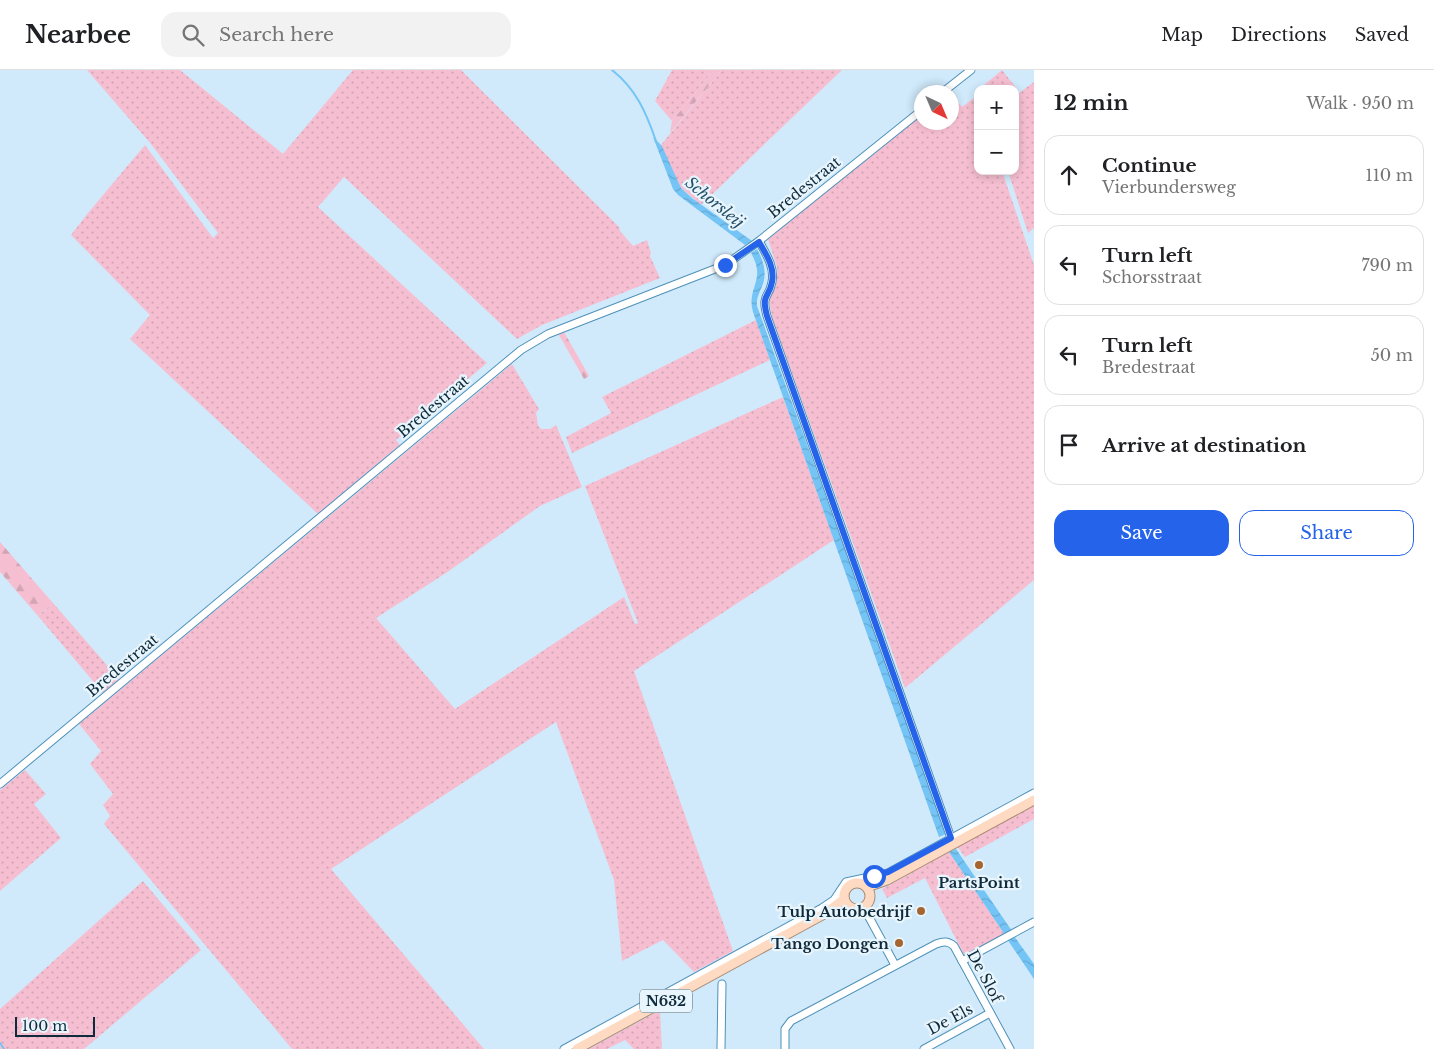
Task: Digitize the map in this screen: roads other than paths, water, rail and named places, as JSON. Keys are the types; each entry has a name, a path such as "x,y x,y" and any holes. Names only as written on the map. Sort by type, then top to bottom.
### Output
{"main road":[{"path":"869,891 1034,800"},
{"path":"846,902 845,890 851,884 860,883 869,891 869,902 864,908"},
{"name":"N632","path":"577,1049 613,1026 800,924 846,902 856,909 864,908"}],"street":[{"path":"952,85 971,70"},
{"name":"Bredestraat","path":"0,784 521,350 548,334 725,265 759,242 914,116"},
{"path":"759,242 769,259 772,273 772,283 764,299 767,316 951,838"},
{"path":"800,924 834,900 846,882 888,872 1034,793"},
{"path":"864,908 895,965"},
{"path":"962,961 1034,922"},
{"name":"De Slof","path":"785,1049 785,1029 791,1021 942,942 948,942 954,946 1010,1049"},
{"path":"721,1049 722,984"},
{"name":"De Els","path":"924,1049 990,1014"},
{"path":"564,1049 613,1026"}],"water":[{"path":"653,137 662,146 681,188 752,241 745,245 678,195 673,189"},
{"path":"757,249 763,261 765,275 757,306 946,834 939,837 753,312 752,296 757,271 751,253"},
{"path":"956,849 1012,931 1005,935 949,852"},
{"path":"1014,936 1034,964 1034,979 1007,939"}],"waterway":[{"name":"Schorsleij","path":"612,70 634,93 656,141"},
{"path":"0,1043 4,1049"}],"place":[{"name":"PartsPoint","path":"979,865"},
{"name":"Tulp Autobedrijf","path":"921,911"},
{"name":"Tango Dongen","path":"899,943"}]}
